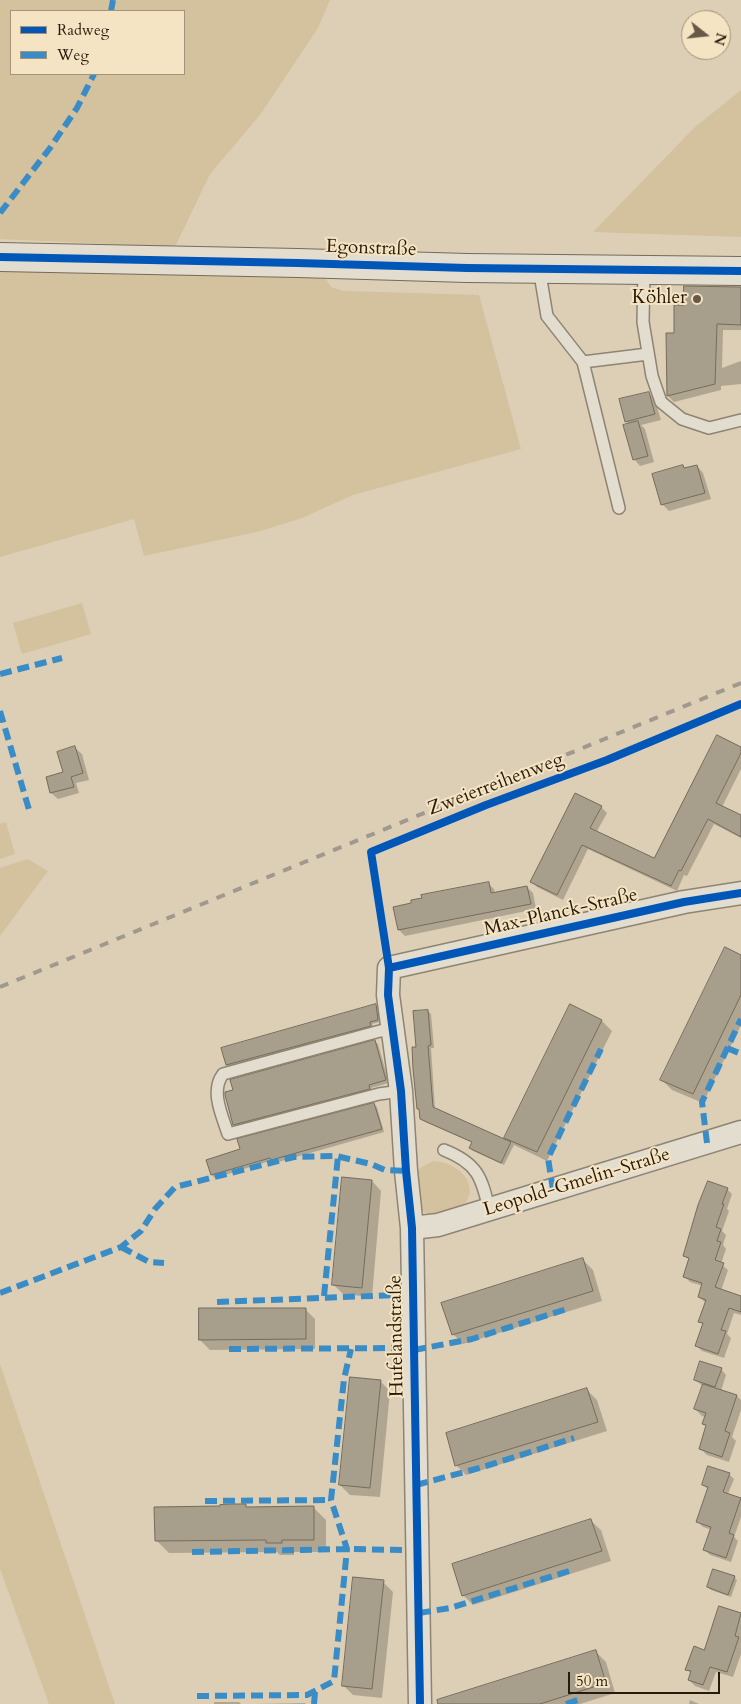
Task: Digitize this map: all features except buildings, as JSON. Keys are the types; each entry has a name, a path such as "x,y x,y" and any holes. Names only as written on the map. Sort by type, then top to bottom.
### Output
{"street":[{"name":"Egonstraße","path":"0,257 741,271"},
{"name":"Max-Planck-Straße","path":"388,968 684,902 741,893"},
{"name":"Hufelandstraße","path":"388,968 388,995 401,1091 412,1228 420,1704"},
{"name":"Leopold-Gmelin-Straße","path":"412,1228 438,1225 741,1132"}],"lane":[{"path":"539,268 547,316 583,362 619,508"},
{"path":"644,269 643,322 652,376 661,402 682,419 709,428 741,420"},
{"path":"583,362 648,354"},
{"path":"394,1030 380,1031 223,1074 216,1091 228,1134 379,1094 401,1091"},
{"path":"444,1150 460,1156 475,1170 484,1186 489,1210"}],"shaded area":[{"path":"0,0 330,0 318,28 260,115 210,174 175,247 0,239"},
{"path":"741,90 741,237 593,232 694,128"},
{"path":"0,268 322,273 331,287 344,291 479,295 521,449 353,495 302,518 261,531 144,556 134,519 0,557"},
{"path":"82,603 91,634 22,654 13,623"},
{"path":"6,822 15,854 0,859 0,824"},
{"path":"28,859 48,871 0,936 0,868"},
{"path":"433,1161 446,1163 456,1169 469,1184 470,1193 459,1209 446,1214 432,1215 420,1209 415,1174 420,1168"},
{"path":"0,1364 115,1704 49,1704 0,1569"}],"railway":[{"path":"0,987 741,683"}],"marked path":[{"path":"111,10 113,0"},
{"path":"0,213 50,148 77,108 94,75"},
{"path":"0,674 62,658"},
{"path":"0,711 30,813"},
{"path":"707,1143 702,1102 741,1019"},
{"path":"727,1048 739,1053 741,1052"},
{"path":"553,1190 548,1158 601,1049"},
{"path":"0,1293 121,1247 141,1231 155,1209 175,1187 294,1157 336,1156 371,1164 385,1170 406,1171"},
{"path":"324,1296 338,1156"},
{"path":"121,1247 149,1262 164,1263"},
{"path":"217,1302 396,1295"},
{"path":"414,1350 472,1339 570,1308"},
{"path":"229,1349 398,1348"},
{"path":"197,1696 307,1695 334,1681 347,1549 331,1500 344,1379 351,1349"},
{"path":"416,1485 483,1467 574,1438"},
{"path":"205,1501 331,1500"},
{"path":"192,1552 347,1549 405,1550"},
{"path":"419,1613 450,1608 569,1571"},
{"path":"314,1704 315,1692"},
{"path":"566,1704 578,1700"}],"cycle path":[{"path":"0,257 467,268 741,271"},
{"name":"Zweierreihenweg","path":"420,1704 412,1228 401,1091 388,995 389,968 371,852 486,805 607,760 741,704"},
{"path":"389,968 684,902 741,893"}],"place":[{"name":"Köhler","path":"697,299"}]}
